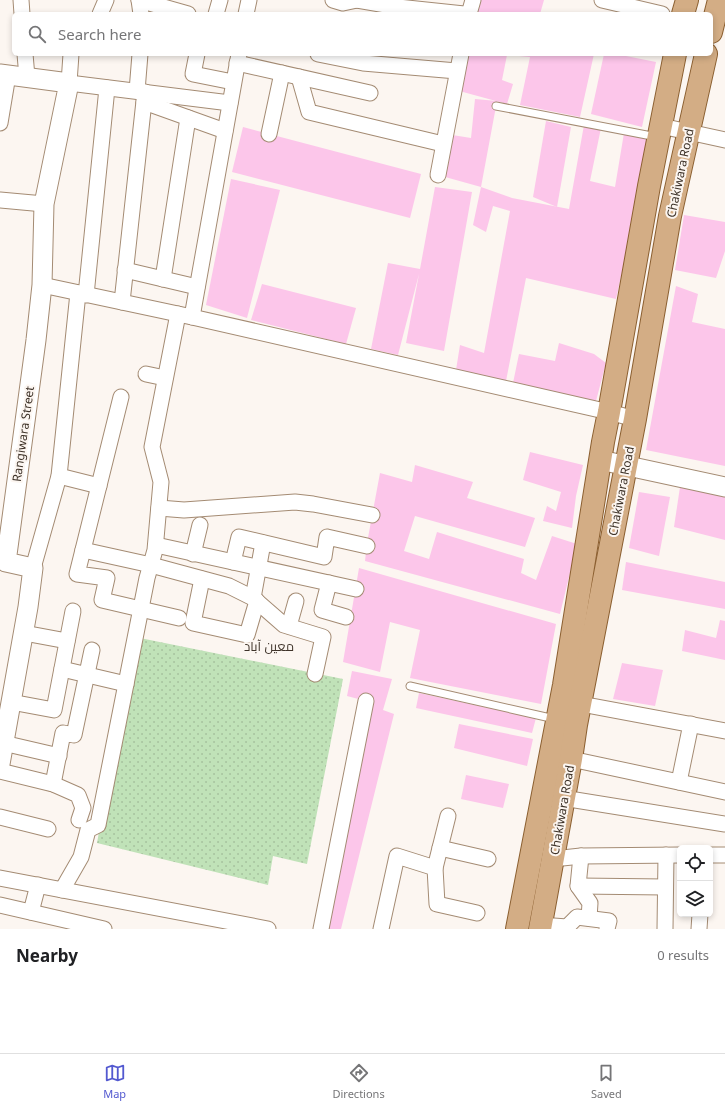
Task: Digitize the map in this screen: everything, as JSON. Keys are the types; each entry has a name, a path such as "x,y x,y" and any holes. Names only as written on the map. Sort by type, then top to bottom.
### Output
{"main road":[{"path":"683,12 686,0"},
{"path":"713,24 719,0"},
{"name":"Chakiwara Road","path":"517,929 564,685 600,460 675,56"},
{"name":"Chakiwara Road","path":"540,927 635,420 670,216 706,56"}],"street":[{"path":"21,0 22,12"},
{"path":"101,12 106,0"},
{"path":"141,12 139,0 181,12"},
{"path":"217,12 220,0"},
{"path":"246,12 249,0"},
{"path":"333,0 344,3 357,0 398,7 445,12"},
{"path":"470,12 473,0"},
{"path":"603,0 654,12"},
{"path":"25,56 27,77"},
{"path":"69,83 72,56"},
{"path":"122,302 142,95 140,56"},
{"path":"197,56 193,74 233,82"},
{"path":"328,56 363,63 457,71"},
{"path":"438,176 461,56"},
{"path":"62,890 81,857 88,830 98,825 141,609 156,545 162,482 152,447 165,378 185,315 197,288 238,59 282,73 370,93"},
{"path":"269,134 282,73"},
{"path":"0,123 4,74 107,88 142,95 230,103"},
{"path":"299,77 309,112 443,144"},
{"name":"Rangiwara Street","path":"33,568 3,565 36,340 42,285 44,204 69,83"},
{"path":"0,764 24,633 33,568 59,476 107,88"},
{"path":"142,95 188,118 225,131"},
{"path":"163,278 188,118"},
{"path":"660,132 688,132 725,140"},
{"path":"0,200 44,204"},
{"path":"125,270 163,278 197,288"},
{"path":"42,285 185,315 609,412 635,420"},
{"path":"146,374 165,378"},
{"path":"120,397 77,574 107,578 102,600 179,618"},
{"path":"600,460 625,467 725,487"},
{"path":"59,476 99,486"},
{"path":"159,508 184,510 295,502 372,515"},
{"path":"193,554 200,525"},
{"path":"233,562 239,537 324,557 328,537 366,546"},
{"path":"202,579 193,623 246,635 255,600 258,568 263,543"},
{"path":"156,545 356,589"},
{"path":"83,550 228,586 255,600 284,625 323,637 315,674"},
{"path":"328,583 322,610 346,617"},
{"path":"288,626 296,601"},
{"path":"11,702 54,710 73,611"},
{"path":"24,633 67,641"},
{"path":"53,784 63,733 74,735 92,650"},
{"path":"62,669 126,684"},
{"path":"321,929 366,701"},
{"path":"581,704 725,731"},
{"path":"679,782 691,724"},
{"path":"3,744 59,756"},
{"path":"571,759 725,792"},
{"path":"0,771 53,784 78,795 83,808 79,820"},
{"path":"563,798 725,824"},
{"path":"448,816 434,868 437,904 477,913"},
{"path":"0,817 48,829"},
{"path":"440,848 488,859"},
{"path":"553,859 582,856 673,855 665,887 665,929"},
{"path":"713,855 725,855"},
{"path":"381,929 397,856 434,868"},
{"path":"582,856 578,886 590,903 589,918"},
{"path":"0,878 268,929"},
{"path":"31,912 38,885"},
{"path":"578,886 665,887"},
{"path":"0,905 104,929"},
{"path":"540,927 567,927 577,917 609,921 607,929"},
{"path":"699,929 700,917"}],"lane":[{"path":"496,106 660,132"},
{"path":"410,686 557,720"}],"green space":[{"path":"135,637 343,679 307,864 273,856 268,885 97,843"}],"building":[{"path":"474,0 544,0 541,12 470,12"},
{"path":"460,56 507,56 502,80 513,84 507,104 452,89"},
{"path":"518,56 594,56 580,117 520,105 530,57"},
{"path":"604,56 626,56 656,62 642,127 591,114"},
{"path":"475,99 497,101 481,187 438,175 446,134 471,138"},
{"path":"546,121 571,127 557,207 533,197"},
{"path":"584,125 601,128 590,181 615,187 624,133 647,137 633,223 616,299 526,278 506,381 456,370 460,345 484,353 510,211 493,206 486,232 473,225 481,187 512,198 569,209"},
{"path":"243,127 421,174 410,218 232,172"},
{"path":"231,179 280,190 247,318 206,305"},
{"path":"435,187 472,192 444,351 406,343 419,274 398,355 371,349 388,263 420,269"},
{"path":"684,215 725,222 725,251 716,278 675,270"},
{"path":"262,284 356,308 346,344 251,320"},
{"path":"676,286 698,294 692,322 725,329 725,466 646,450"},
{"path":"559,343 594,354 606,363 596,401 513,383 519,354 555,361"},
{"path":"530,452 583,465 576,496 572,528 543,521 547,506 556,511 561,492 523,480"},
{"path":"415,465 473,482 467,498 535,518 525,547 415,516 404,551 429,559 437,532 524,559 521,573 536,580 552,536 577,544 560,614 365,561 380,473 412,482"},
{"path":"680,487 725,497 725,540 674,527"},
{"path":"639,492 670,497 659,556 629,548"},
{"path":"626,562 725,582 725,609 622,590"},
{"path":"359,568 556,624 541,704 410,678 420,630 390,622 380,672 343,662"},
{"path":"720,620 725,621 725,660 682,651 685,630 716,638"},
{"path":"622,663 663,670 655,706 613,699"},
{"path":"352,671 392,679 383,710 394,714 341,929 327,929 366,701 347,696"},
{"path":"419,693 536,718 532,733 416,708"},
{"path":"459,724 533,739 527,766 454,748"},
{"path":"466,775 509,784 503,808 461,799"}],"district":[{"name":"معین آباد","path":"269,646"}]}
